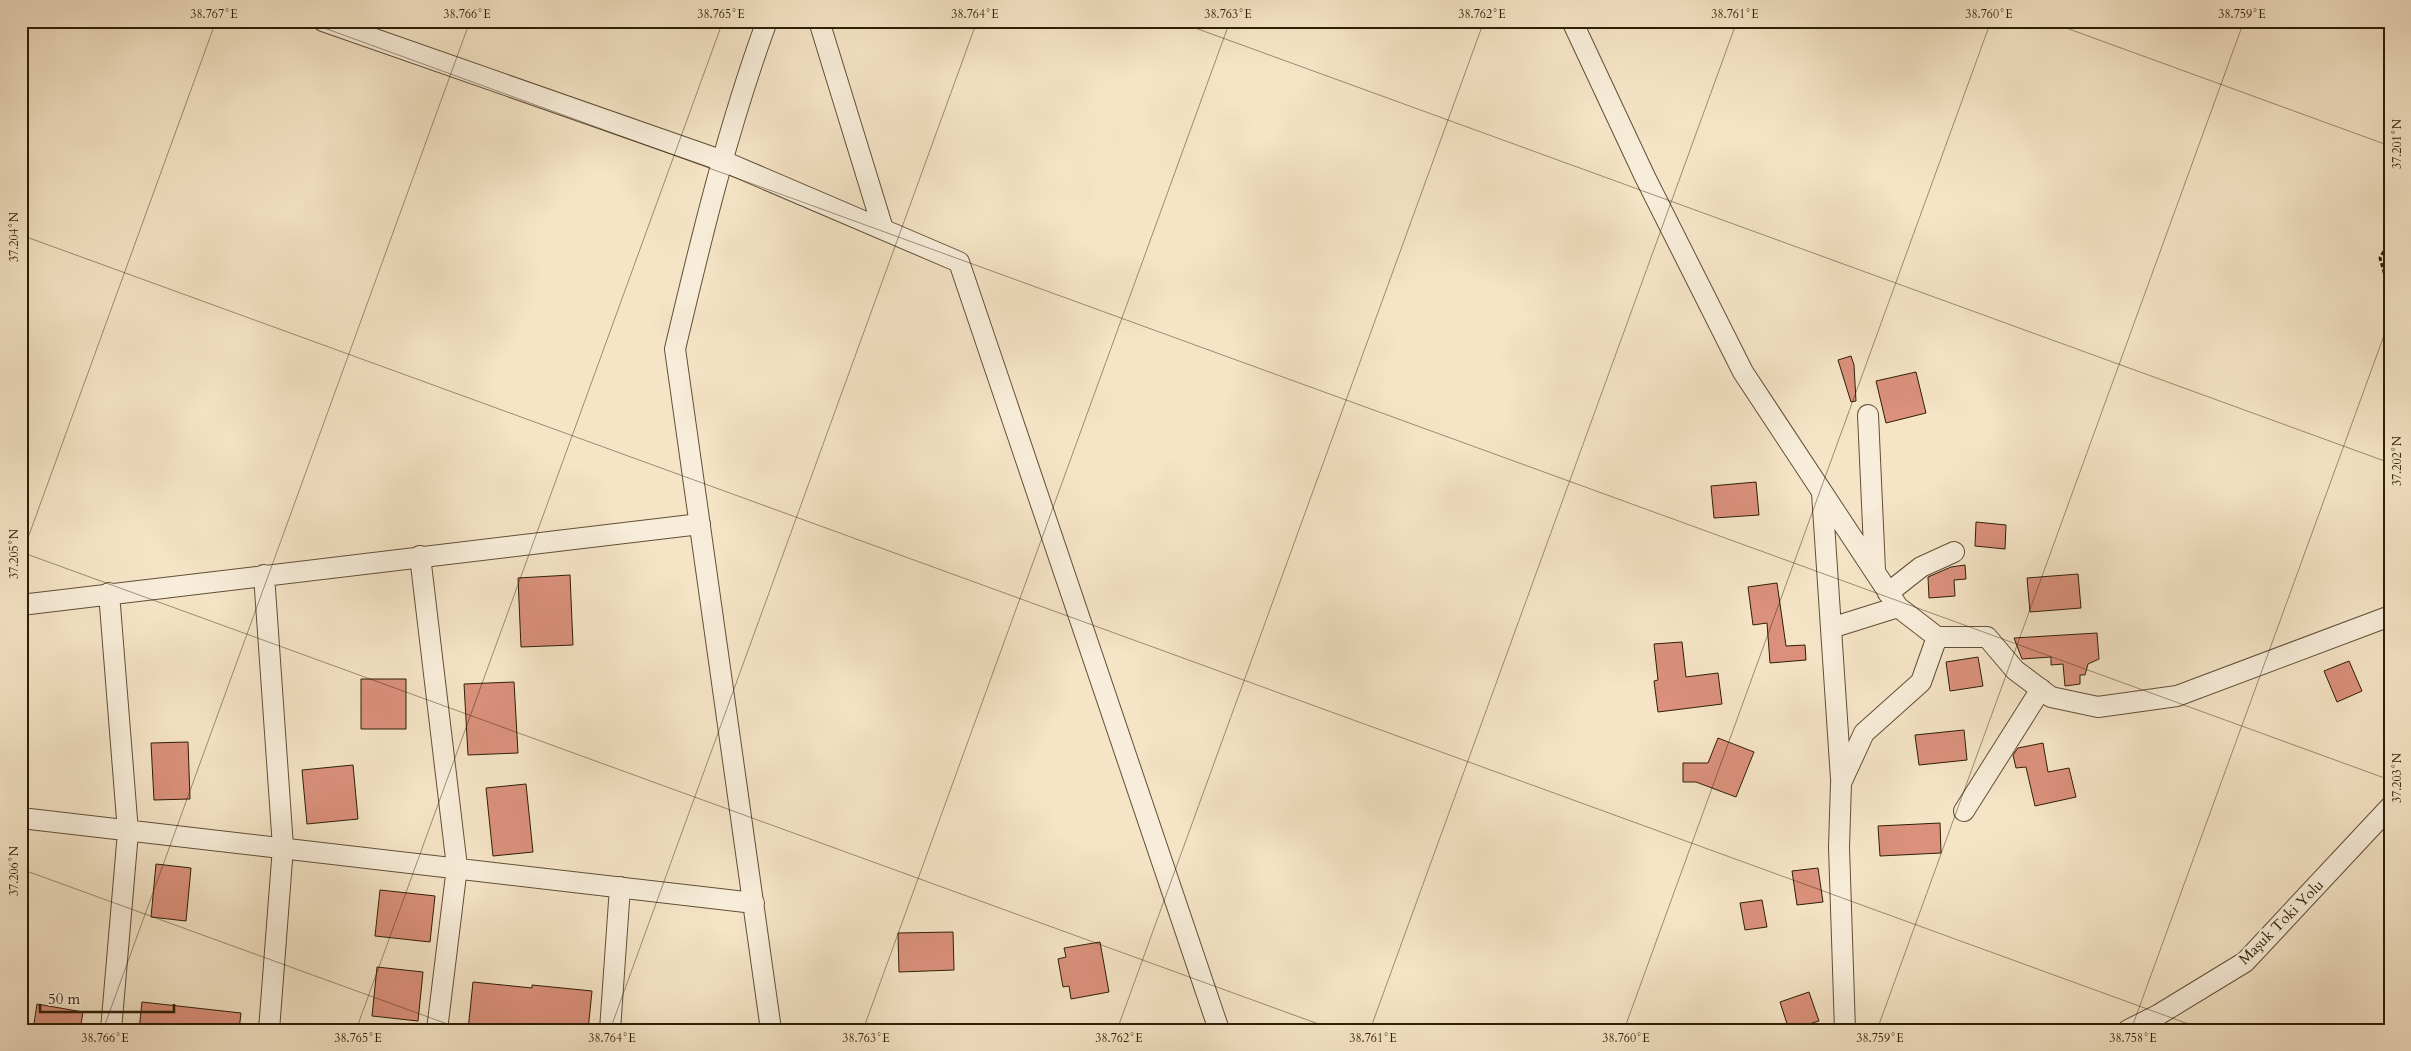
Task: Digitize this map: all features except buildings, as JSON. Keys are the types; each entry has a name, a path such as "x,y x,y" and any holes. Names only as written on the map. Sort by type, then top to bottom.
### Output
{"street":[{"path":"323,21 723,161 959,262 1219,1030"},
{"path":"767,21 745,82 675,349 771,1030"},
{"path":"819,21 883,229"},
{"path":"1572,21 1645,177 1743,372 1893,600 1937,637 1987,637 2015,670 2051,696 2098,707 2177,696 2390,616"},
{"path":"1868,414 1875,572"},
{"path":"1822,491 1841,783 1839,847 1845,1030"},
{"path":"21,605 700,524"},
{"path":"1831,628 1893,600 1921,567 1954,552"},
{"path":"420,556 457,867 437,1030"},
{"path":"264,575 283,847 269,1030"},
{"path":"109,593 128,832 111,1030"},
{"path":"1841,783 1864,733 1921,682 1937,637"},
{"path":"1964,811 2041,689"},
{"name":"Maşuk Toki Yolu","path":"2128,1030 2158,1015 2244,962 2390,806"},
{"path":"21,818 128,832 283,847 754,903"},
{"path":"610,1030 620,887"}],"path":[{"path":"2390,240 2380,258 2390,293"}]}
